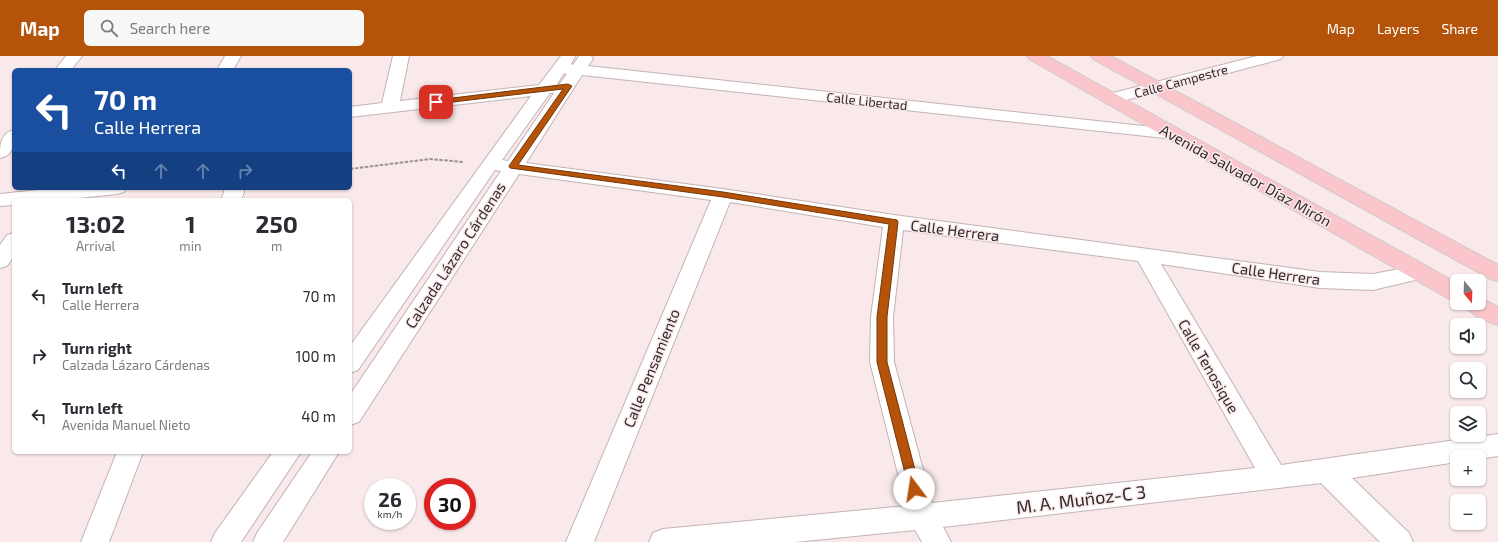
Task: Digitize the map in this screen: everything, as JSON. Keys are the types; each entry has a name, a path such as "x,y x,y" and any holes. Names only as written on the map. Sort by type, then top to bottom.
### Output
{"main road":[{"name":"Avenida Salvador Díaz Mirón","path":"1035,56 1450,289"},
{"path":"1099,56 1498,274"},
{"path":"1486,310 1498,317"}],"street":[{"path":"65,68 74,56"},
{"path":"226,68 233,56"},
{"path":"390,107 401,56"},
{"name":"Calle Campestre","path":"1110,99 1275,56"},
{"name":"Calle Libertad","path":"352,112 544,89 572,67 1174,134"},
{"name":"Calzada Lázaro Cárdenas","path":"352,412 513,166 572,67"},
{"name":"Calzada Lázaro Cárdenas","path":"352,361 544,89"},
{"path":"0,153 12,138"},
{"path":"0,153 12,152"},
{"name":"Calle Herrera","path":"490,164 723,195 894,222 1320,280 1372,282 1420,272"},
{"path":"42,198 102,190"},
{"name":"Calle Pensamiento","path":"580,542 723,195"},
{"path":"0,200 12,199"},
{"path":"894,222 882,317 882,362 922,517 936,542"},
{"path":"0,261 12,243"},
{"name":"Calle Tenosique","path":"1145,255 1274,477"},
{"name":"M. A. Muñoz-C 3","path":"663,542 922,517 1326,471 1498,445"},
{"path":"95,542 129,454"},
{"path":"225,542 287,454"},
{"path":"267,542 325,454"},
{"path":"1326,471 1399,542"}],"path":[{"path":"352,169 430,159 490,164"}],"route":[{"path":"436,102 568,86 513,166 723,195 894,222 882,317 882,362 914,489"}]}
